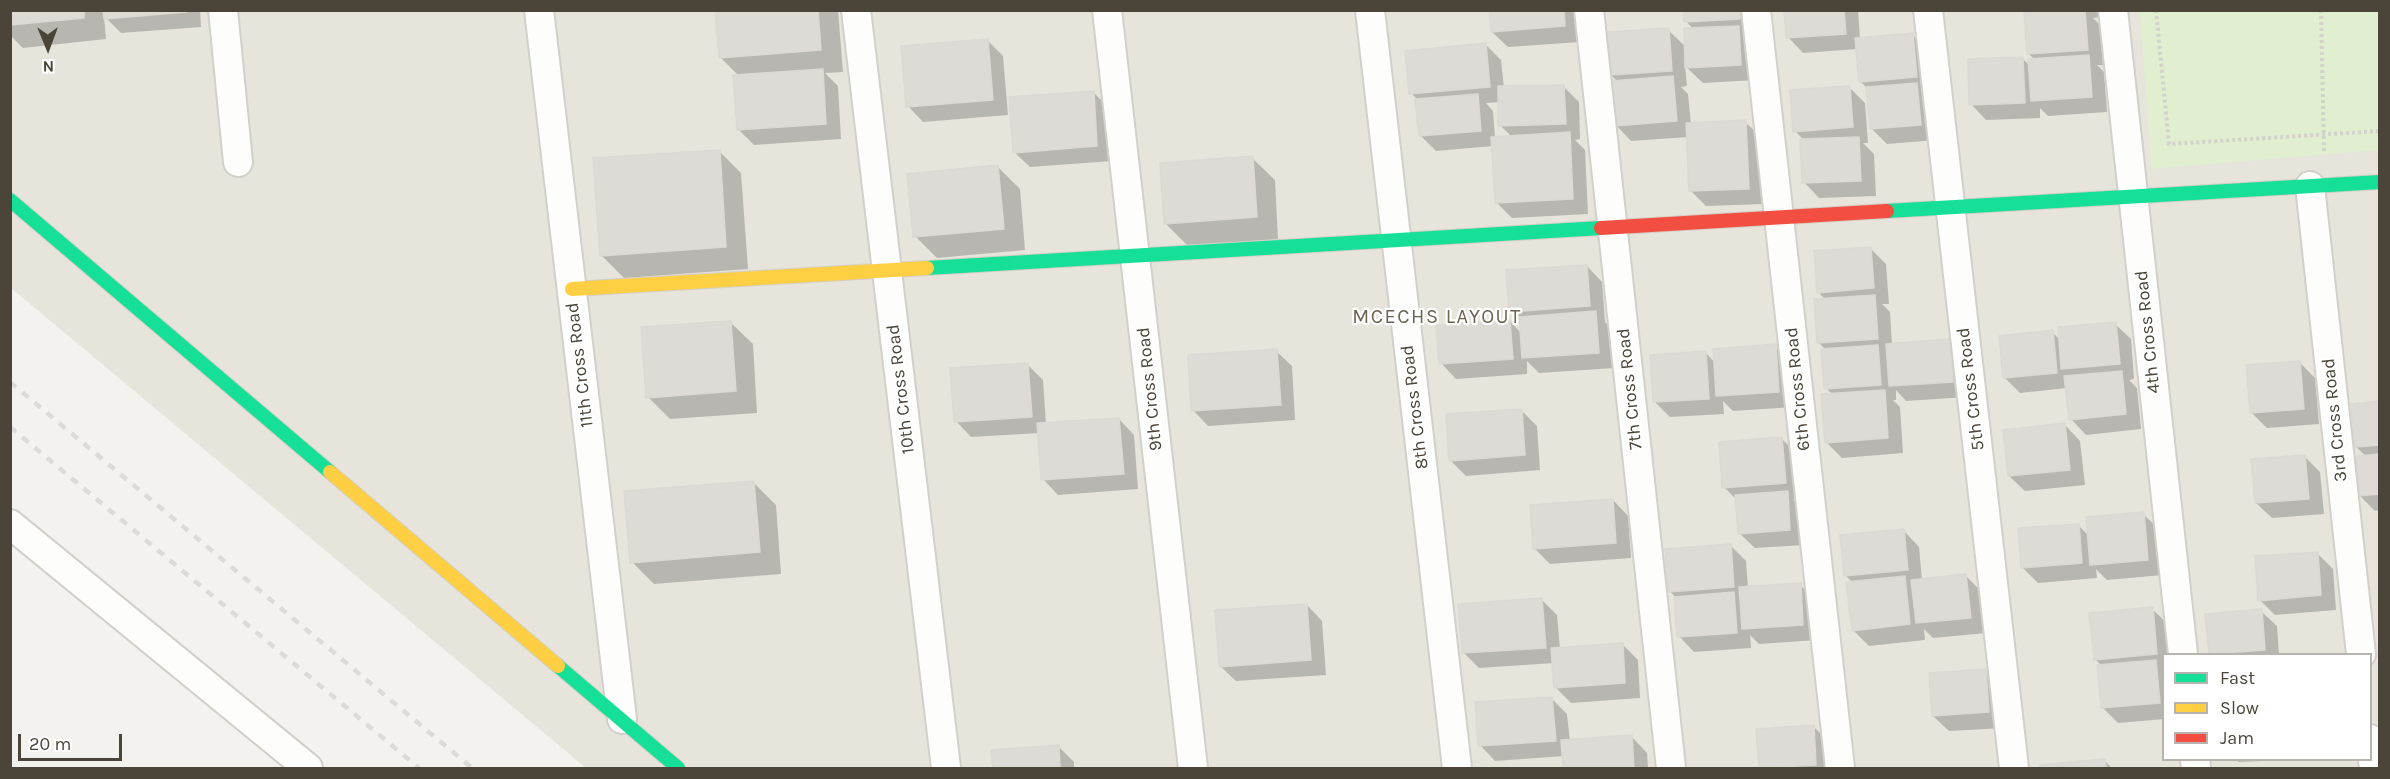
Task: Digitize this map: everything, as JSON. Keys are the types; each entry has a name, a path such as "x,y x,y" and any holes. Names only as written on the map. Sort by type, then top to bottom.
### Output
{"street":[{"path":"223,10 238,162"},
{"name":"11th Cross Road","path":"539,10 622,719"},
{"name":"10th Cross Road","path":"856,10 946,768"},
{"name":"9th Cross Road","path":"1107,10 1193,768"},
{"name":"8th Cross Road","path":"1370,10 1457,768"},
{"name":"7th Cross Road","path":"1589,10 1671,768"},
{"name":"6th Cross Road","path":"1756,10 1840,768"},
{"name":"5th Cross Road","path":"1928,10 2014,768"},
{"name":"4th Cross Road","path":"2113,10 2183,653"},
{"path":"572,289 2379,182"},
{"name":"3rd Cross Road","path":"2317,186 2361,653"},
{"path":"10,200 678,768"},
{"path":"10,524 308,768"}],"path":[{"path":"2156,10 2169,144 2379,130"},
{"path":"2317,186 2324,134 2321,10"}],"shaded area":[{"path":"10,11 2379,11 2379,768 586,768 11,288"}],"green space":[{"path":"2140,11 2379,11 2379,150 2151,169"}],"building":[{"path":"10,10 84,10 84,18 10,25"},
{"path":"103,10 186,10 187,12 104,19"},
{"path":"715,10 818,10 821,50 719,58"},
{"path":"1489,10 1564,10 1565,26 1491,32"},
{"path":"1683,10 1740,10 1740,19 1684,22"},
{"path":"1784,10 1844,10 1846,34 1786,38"},
{"path":"2085,10 2088,50 2027,54 2024,12"},
{"path":"1739,26 1741,65 1685,68 1684,28"},
{"path":"1669,28 1672,71 1609,75 1606,32"},
{"path":"1913,33 1917,77 1859,82 1855,38"},
{"path":"988,39 993,100 906,107 901,46"},
{"path":"1486,43 1490,87 1409,94 1405,51"},
{"path":"2089,55 2092,97 2031,101 2028,59"},
{"path":"2023,57 2025,103 1969,105 1968,59"},
{"path":"823,69 826,124 737,130 733,75"},
{"path":"1673,76 1677,121 1614,126 1611,81"},
{"path":"1917,83 1921,125 1870,129 1866,87"},
{"path":"1564,85 1566,124 1498,126 1498,86"},
{"path":"1850,86 1853,127 1793,132 1790,90"},
{"path":"1094,91 1097,146 1013,153 1009,97"},
{"path":"1478,94 1481,131 1419,136 1415,99"},
{"path":"1746,120 1749,189 1689,191 1686,123"},
{"path":"1570,132 1573,199 1495,203 1491,137"},
{"path":"1859,137 1861,181 1802,183 1800,139"},
{"path":"720,150 726,247 600,256 593,158"},
{"path":"1253,156 1257,217 1164,224 1160,163"},
{"path":"998,165 1004,229 913,237 907,174"},
{"path":"1871,247 1874,288 1817,293 1814,251"},
{"path":"1587,265 1590,306 1509,312 1506,270"},
{"path":"1875,295 1878,339 1817,343 1814,299"},
{"path":"1596,311 1599,353 1522,358 1519,317"},
{"path":"1510,320 1513,359 1439,364 1436,325"},
{"path":"731,321 736,391 646,398 641,327"},
{"path":"2116,322 2120,364 2061,369 2058,327"},
{"path":"2053,330 2057,373 2003,378 1999,336"},
{"path":"1950,339 1953,382 1889,386 1886,344"},
{"path":"1776,344 1779,392 1716,396 1713,349"},
{"path":"1878,345 1881,385 1824,389 1821,349"},
{"path":"1277,349 1281,405 1191,411 1188,355"},
{"path":"1706,351 1709,399 1653,402 1650,355"},
{"path":"2300,361 2304,409 2250,413 2246,365"},
{"path":"1028,363 1032,417 954,422 950,368"},
{"path":"2122,371 2126,414 2069,420 2064,376"},
{"path":"1885,390 1888,438 1825,443 1821,394"},
{"path":"2380,401 2380,445 2355,447 2351,404"},
{"path":"1522,409 1525,455 1449,461 1446,414"},
{"path":"1119,418 1124,474 1041,480 1037,423"},
{"path":"2065,423 2070,470 2008,476 2003,430"},
{"path":"1782,437 1786,483 1722,488 1719,442"},
{"path":"2380,454 2380,494 2358,496 2355,456"},
{"path":"2305,455 2309,499 2255,503 2251,459"},
{"path":"754,481 760,552 630,563 624,491"},
{"path":"1788,491 1790,530 1738,534 1735,495"},
{"path":"1613,499 1616,543 1533,549 1530,505"},
{"path":"2144,512 2148,560 2090,565 2086,517"},
{"path":"2079,524 2082,563 2021,568 2018,528"},
{"path":"1904,529 1908,570 1844,576 1840,535"},
{"path":"1731,544 1734,587 1668,592 1665,549"},
{"path":"2318,552 2321,595 2258,601 2255,556"},
{"path":"1966,574 1971,618 1916,623 1911,580"},
{"path":"1905,576 1910,624 1852,631 1846,582"},
{"path":"1801,583 1803,625 1742,629 1739,587"},
{"path":"1734,592 1737,633 1677,637 1674,597"},
{"path":"1542,598 1546,648 1462,653 1458,604"},
{"path":"1307,604 1311,660 1219,667 1215,610"},
{"path":"2153,607 2157,654 2094,660 2089,613"},
{"path":"2262,609 2265,650 2209,653 2205,614"},
{"path":"1623,643 1625,683 1554,688 1551,648"},
{"path":"2156,660 2160,703 2101,708 2097,665"},
{"path":"1986,669 1989,712 1932,716 1929,673"},
{"path":"1552,697 1556,741 1478,746 1475,702"},
{"path":"1814,725 1816,765 1759,768 1756,729"},
{"path":"1632,735 1634,768 1563,768 1561,740"},
{"path":"1059,745 1060,768 993,768 991,750"},
{"path":"2105,759 2106,768 2040,768 2040,765"}],"railway":[{"path":"10,382 472,768"},
{"path":"10,427 419,768"}],"traffic: fast":[{"path":"1887,211 2380,182"},
{"path":"10,200 330,472"},
{"path":"927,268 1601,228"},
{"path":"558,666 678,768"}],"traffic: slow":[{"path":"572,289 927,268"},
{"path":"330,472 558,666"}],"traffic: jam":[{"path":"1601,228 1887,211"}],"district":[{"name":"MCECHS LAYOUT","path":"1437,317"}]}
